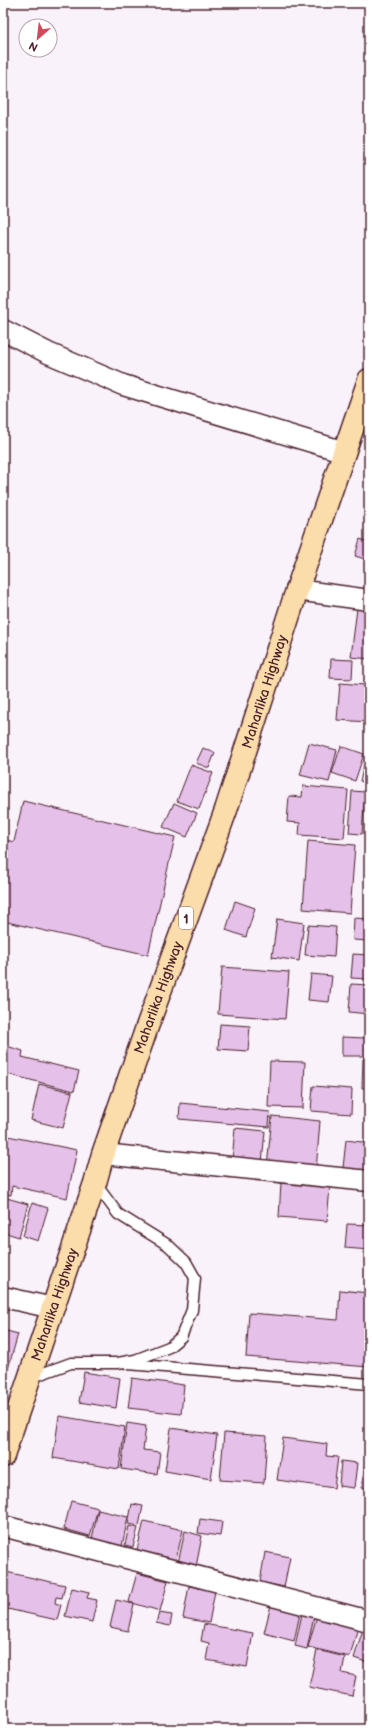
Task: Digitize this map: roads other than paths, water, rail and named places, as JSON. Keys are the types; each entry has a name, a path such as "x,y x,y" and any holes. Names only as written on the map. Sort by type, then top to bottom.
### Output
{"main road":[{"name":"Maharlika Highway","path":"3,1456 95,1183 103,1154 147,1027 226,810 297,590 369,380"}],"street":[{"path":"3,330 48,353 123,385 345,452"},
{"path":"297,590 369,600"},
{"path":"103,1154 369,1181"},
{"path":"3,1297 53,1308"},
{"path":"3,1526 369,1621"}],"lane":[{"path":"95,1183 118,1214 168,1245 186,1262 195,1278 192,1310 181,1337 169,1347 135,1360 118,1363"},
{"path":"30,1378 71,1362 118,1363 369,1384"}]}
